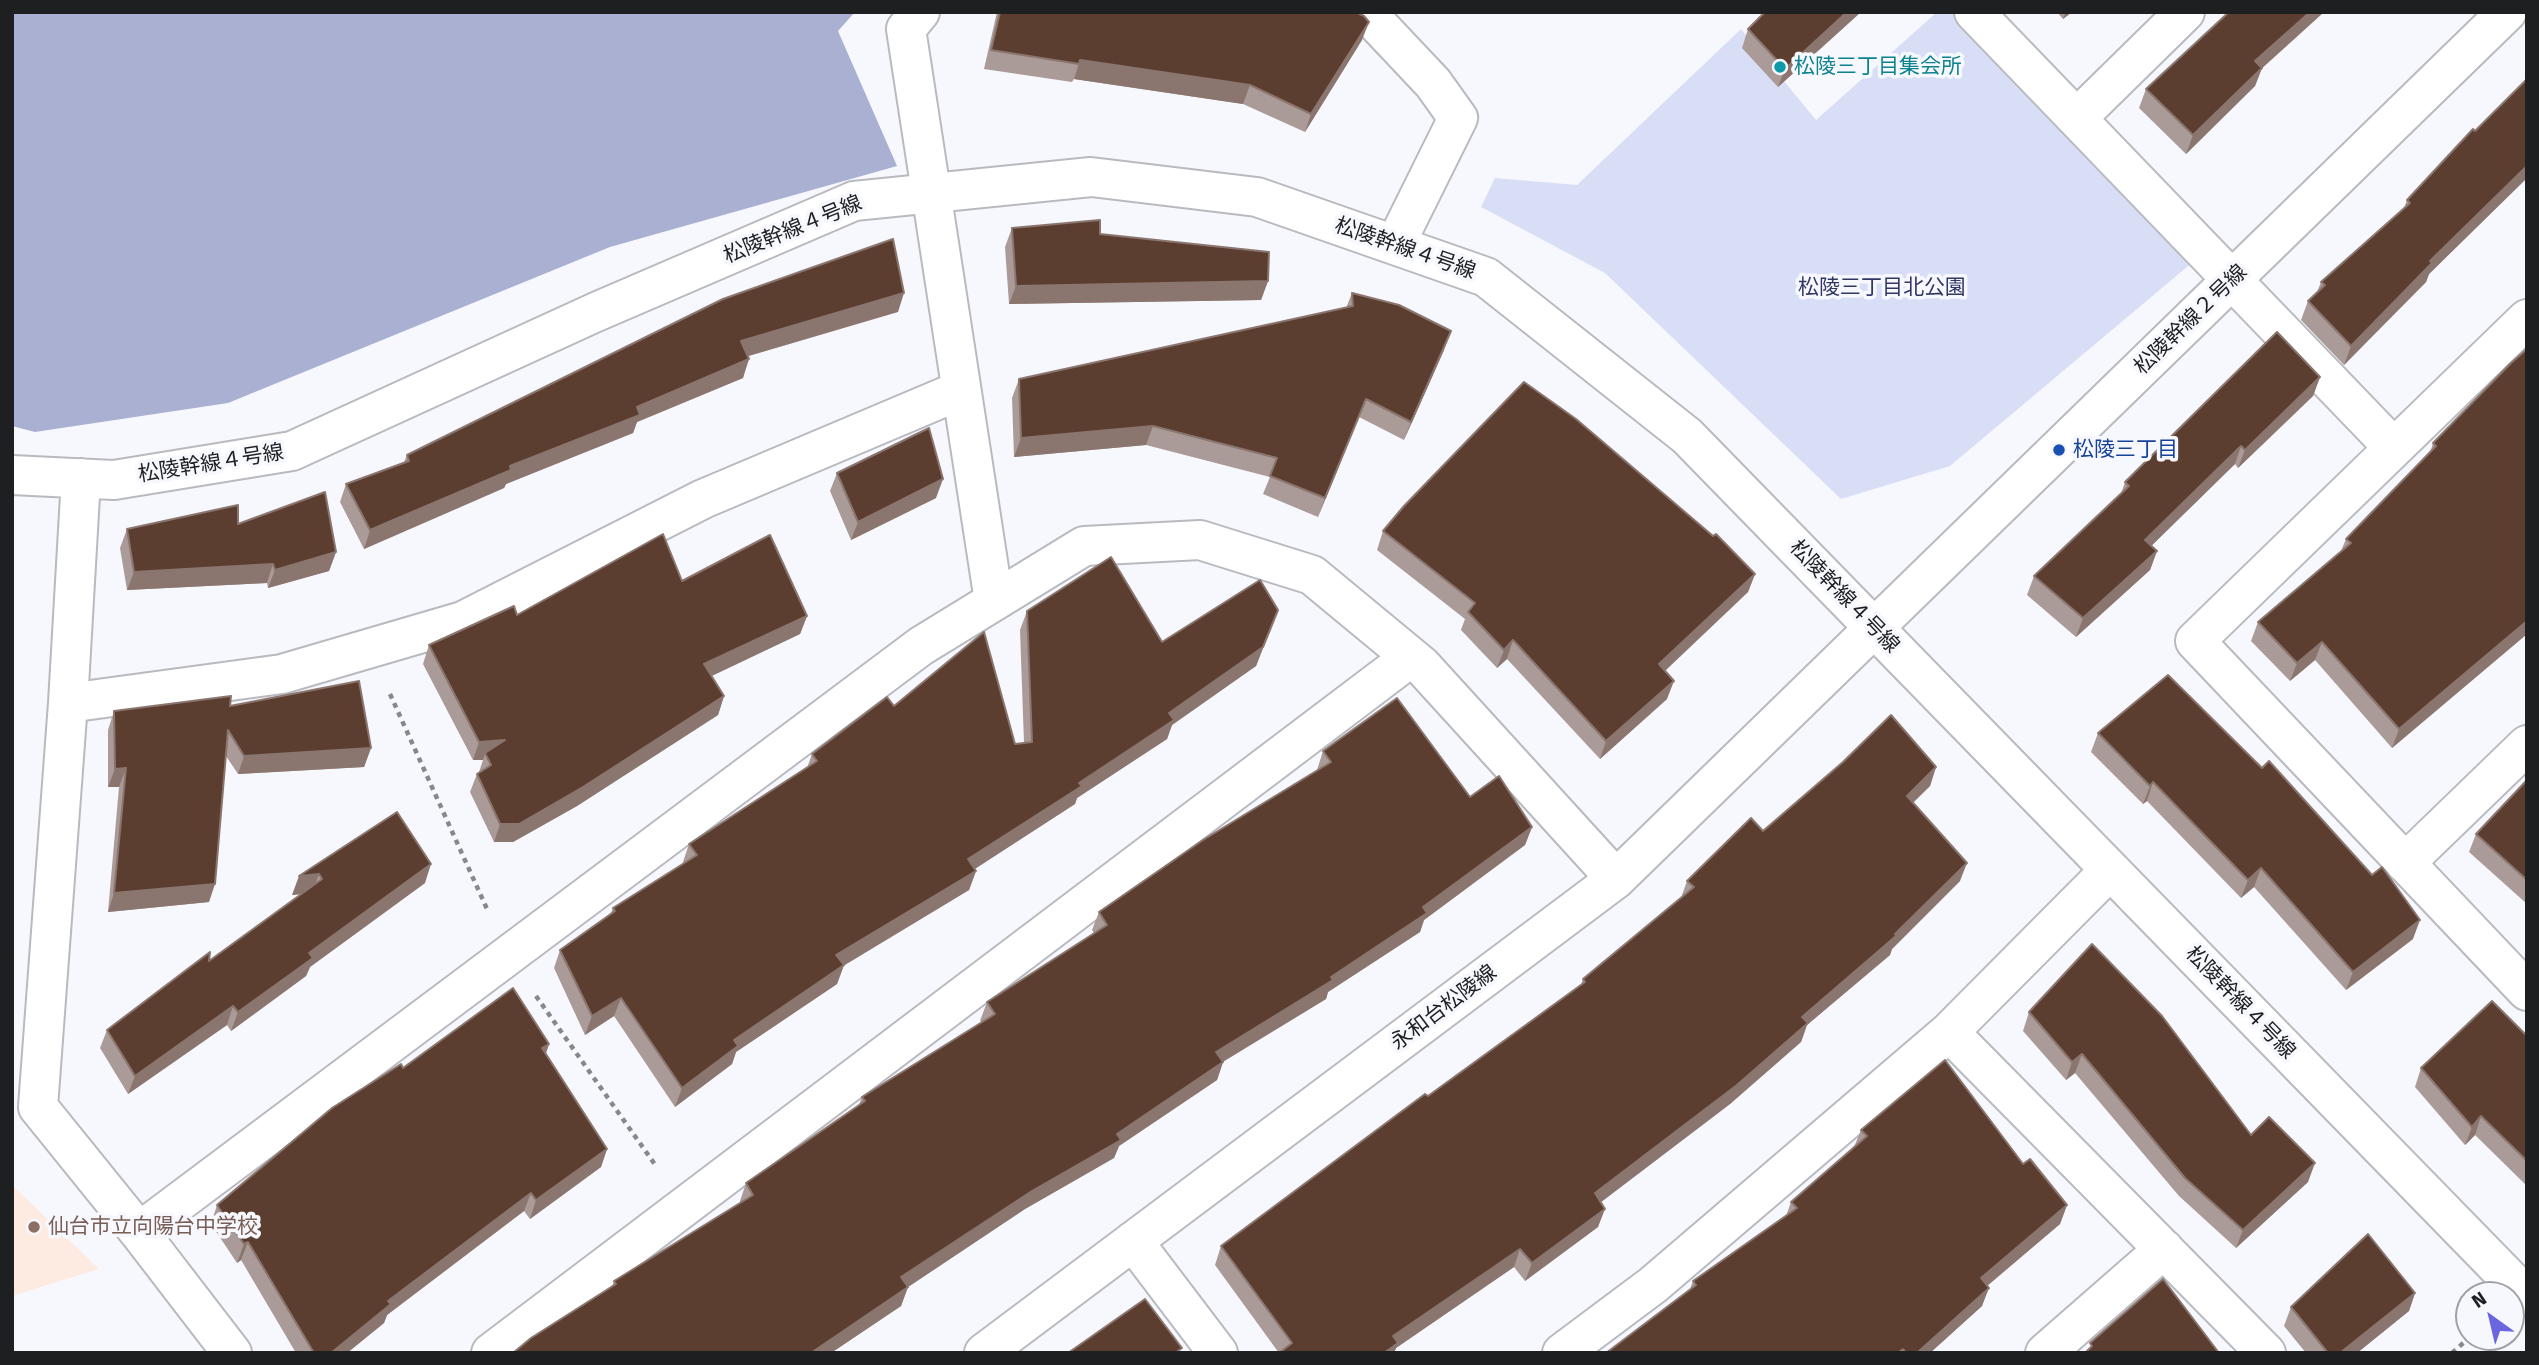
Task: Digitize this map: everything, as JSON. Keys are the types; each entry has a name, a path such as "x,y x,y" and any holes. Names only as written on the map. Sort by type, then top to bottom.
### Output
{"street":[{"path":"920,12 906,29 994,601"},
{"path":"1366,12 1433,83 1458,118 1395,245"},
{"path":"1974,12 2394,448"},
{"path":"2077,118 2185,12"},
{"name":"松陵幹線２号線","path":"1874,628 2507,12"},
{"name":"松陵幹線４号線","path":"12,475 114,480 292,451 596,312 854,201 1091,177 1257,197 1486,277 1676,428 2527,1297"},
{"path":"2527,318 2195,641 2527,991"},
{"path":"68,703 282,674 463,621 703,499 961,390"},
{"path":"81,478 68,703 38,1107 232,1353"},
{"path":"139,1232 921,646 1084,546 1200,540 1312,575 1422,666 1616,879"},
{"name":"永和台松陵線","path":"984,1353 1616,879 1874,628"},
{"path":"491,1353 1411,657"},
{"path":"2405,863 2527,745"},
{"path":"1562,1353 1653,1285 1949,1032 2110,870"},
{"path":"1949,1032 2266,1353"},
{"path":"1133,1241 1218,1353"},
{"path":"2045,1353 2164,1249"}],"path":[{"path":"369,649 508,955 685,1206"}],"shaded area":[{"path":"12,12 855,12 838,31 897,166 610,247 228,403 35,432 12,426"},
{"name":"仙台市立向陽台中学校","path":"12,1185 99,1269 12,1296"}],"green space":[{"name":"松陵三丁目北公園","path":"1937,12 1974,12 2206,251 1950,466 1841,499 1605,273 1481,207 1495,178 1577,185 1741,29 1816,120"}],"building":[{"path":"1000,12 1356,12 1369,22 1311,114 1250,85 991,50"},
{"name":"松陵三丁目集会所","path":"1765,12 1847,12 1785,69 1748,29"},
{"path":"2229,12 2310,12 2255,61 2262,68 2193,135 2146,89"},
{"path":"2527,79 2527,166 2430,261 2432,263 2351,346 2308,301 2325,285 2321,282 2410,203 2407,200 2473,129 2475,131"},
{"path":"1100,220 1100,234 1269,252 1268,281 1016,286 1012,228"},
{"path":"893,239 904,293 741,341 749,359 637,407 640,415 510,466 511,470 370,530 346,484 409,461 407,455 723,299"},
{"path":"1352,293 1399,305 1451,331 1411,422 1366,399 1325,498 1270,476 1277,458 1153,426 1021,438 1019,379 1353,306"},
{"path":"2277,332 2320,377 2245,450 2241,446 2145,540 2157,551 2083,618 2034,576 2129,486 2125,482"},
{"path":"2527,349 2527,621 2399,729 2322,642 2297,663 2258,622 2351,543 2346,539 2436,446 2433,443"},
{"path":"1524,382 1576,419 1713,536 1716,534 1755,574 1659,664 1674,681 1606,741 1513,640 1504,650 1468,612 1475,603 1383,531"},
{"path":"929,428 943,479 858,522 837,473"},
{"path":"325,492 336,552 275,570 273,564 134,572 127,529 238,505 238,524"},
{"path":"663,534 682,581 770,535 807,616 704,664 724,696 583,787 519,824 500,824 477,774 491,765 485,753 505,740 479,742 429,645 514,606 517,615"},
{"path":"1111,557 1162,642 1260,580 1278,610 1263,647 1169,713 1174,720 1079,783 1082,786 968,859 976,871 836,955 844,965 734,1040 738,1046 682,1088 621,998 592,1016 560,950 615,911 613,908 697,855 689,844 817,761 812,754 887,697 894,706 984,632 1015,744 1032,742 1027,611"},
{"path":"2168,675 2262,768 2269,761 2372,875 2382,867 2420,920 2353,972 2261,868 2248,880 2153,782 2150,786 2098,733"},
{"path":"359,681 371,748 244,756 228,730 215,884 114,893 126,768 115,769 114,711 231,696 230,706"},
{"path":"1397,698 1470,797 1499,776 1532,827 1423,907 1427,913 1331,977 1333,980 1216,1052 1223,1062 1117,1134 1121,1140 1032,1191 901,1277 908,1287 811,1353 513,1353 531,1338 616,1284 614,1281 753,1195 746,1183 865,1101 862,1097 995,1014 987,1002 1107,925 1099,912 1203,840 1331,762 1323,751"},
{"path":"1891,715 1936,767 1907,796 1967,863 1895,934 1896,936 1802,1017 1808,1023 1737,1085 1595,1193 1605,1209 1532,1263 1520,1249 1393,1336 1398,1343 1384,1353 1279,1353 1292,1343 1221,1246 1425,1094 1428,1096 1585,982 1583,979 1694,887 1687,881 1751,818 1763,831 1843,762"},
{"path":"2527,780 2527,880 2476,834"},
{"path":"397,812 431,864 309,953 313,958 238,1012 233,1006 135,1076 107,1030 210,952 209,961 322,879 319,874 299,876"},
{"path":"2092,944 2162,1016 2251,1135 2269,1117 2315,1163 2243,1230 2185,1178 2082,1054 2072,1062 2029,1012"},
{"path":"513,988 549,1044 542,1048 607,1149 536,1200 531,1193 388,1301 391,1304 331,1353 314,1353 248,1242 244,1244 217,1205 332,1108 401,1064 403,1068"},
{"path":"2492,1001 2527,1036 2527,1161 2481,1116 2472,1127 2421,1068"},
{"path":"1945,1060 2023,1164 2030,1159 2067,1205 1981,1278 1989,1288 1917,1353 1906,1353 1903,1349 1898,1353 1606,1353 1696,1285 1693,1281 1797,1208 1791,1202 1867,1136 1861,1130"},
{"path":"2368,1234 2415,1293 2340,1353 2328,1353 2291,1307"},
{"path":"2163,1279 2219,1353 2085,1353 2092,1346 2090,1343"},
{"path":"1145,1299 1182,1348 1175,1353 1068,1353"}],"place":[{"name":"松陵三丁目集会所","path":"1780,67"},
{"name":"松陵三丁目","path":"2059,450"},
{"name":"仙台市立向陽台中学校","path":"34,1227"}]}
